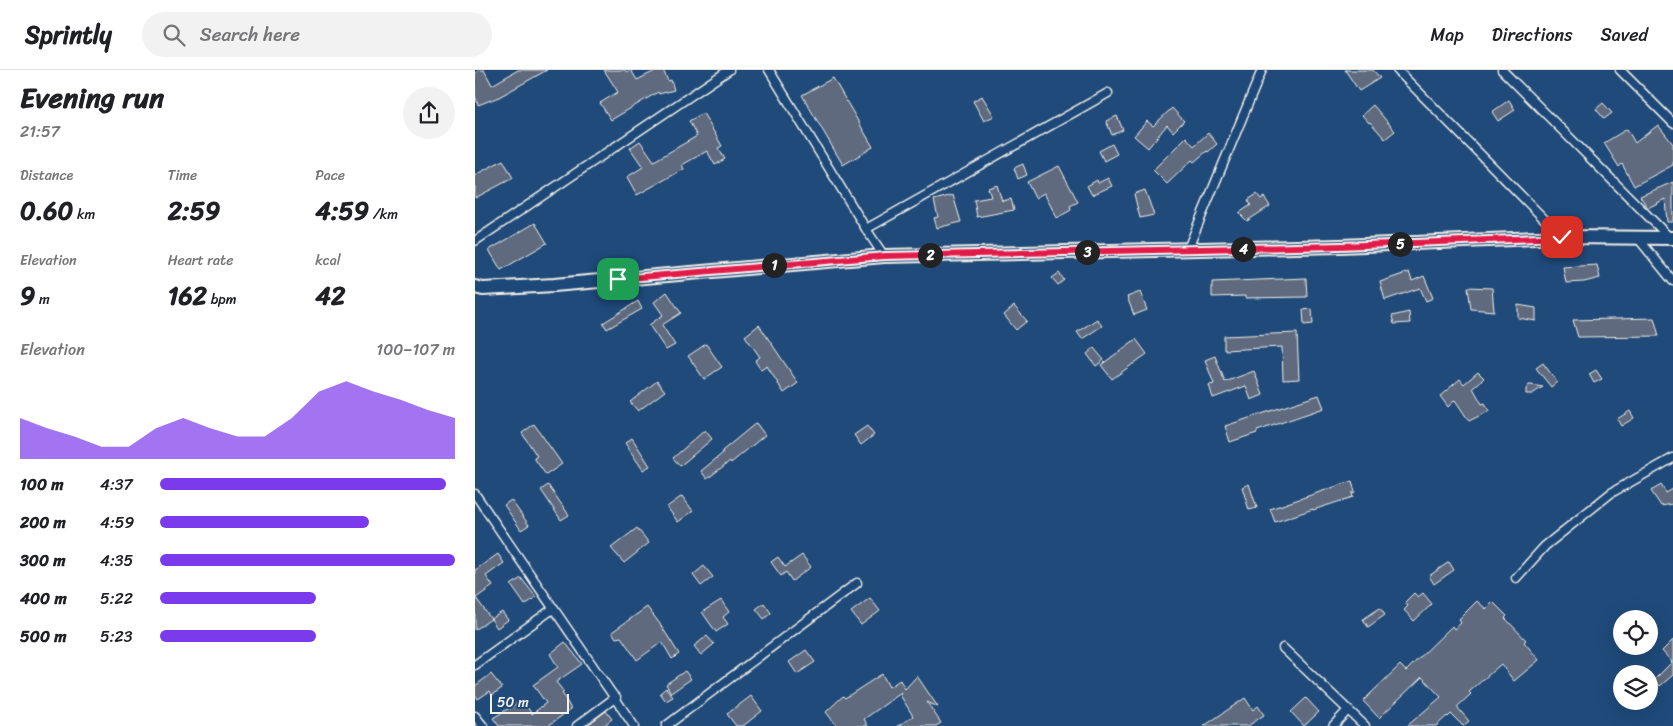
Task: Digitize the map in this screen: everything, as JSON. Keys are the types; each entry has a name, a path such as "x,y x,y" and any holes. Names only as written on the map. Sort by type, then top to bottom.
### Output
{"main road":[{"path":"475,287 483,289 554,285 885,256 1187,251 1562,237 1672,238"}],"street":[{"path":"475,242 729,70"},
{"path":"769,70 866,229 885,256"},
{"path":"1187,251 1262,70"},
{"path":"1397,70 1562,237"},
{"path":"1502,70 1672,238"},
{"path":"1620,70 1673,123"},
{"path":"866,229 1108,93"},
{"path":"1637,237 1673,281"},
{"path":"1516,578 1545,546 1611,494 1673,458"},
{"path":"475,494 616,697 634,726"},
{"path":"666,726 857,583"},
{"path":"475,665 554,608"},
{"path":"1283,648 1365,726"},
{"path":"577,726 616,697"},
{"path":"1333,726 1348,710"},
{"path":"475,716 483,726"}],"building":[{"path":"484,70 492,85 518,70 547,70 499,97 478,105 475,95 475,73"},
{"path":"604,70 625,70 627,72 631,70 637,80 657,70 663,70 668,81 671,80 674,90 659,94 658,92 611,120 600,103 618,92"},
{"path":"1345,70 1373,70 1380,78 1359,91"},
{"path":"833,78 873,147 843,165 802,95"},
{"path":"982,96 994,116 984,121 973,101"},
{"path":"1509,100 1515,110 1498,121 1492,112"},
{"path":"1603,103 1612,113 1604,119 1596,109"},
{"path":"1373,105 1395,131 1385,139 1362,115"},
{"path":"1172,108 1184,121 1173,132 1167,125 1148,148 1134,136 1147,121 1153,126"},
{"path":"703,113 722,146 718,148 725,159 715,165 707,151 682,165 684,169 637,195 627,177 643,167 630,148 640,141 654,161 697,136 689,121"},
{"path":"1117,116 1123,130 1112,135 1106,121"},
{"path":"1658,125 1673,144 1673,165 1634,186 1622,164 1619,167 1604,143 1627,129 1635,143"},
{"path":"1208,133 1217,144 1194,162 1192,160 1167,184 1153,170 1186,137 1194,146"},
{"path":"1112,144 1117,154 1104,161 1099,151"},
{"path":"503,160 513,178 475,198 475,175"},
{"path":"1023,164 1027,175 1018,179 1014,168"},
{"path":"1059,166 1078,202 1070,206 1071,210 1057,218 1044,193 1035,198 1027,182"},
{"path":"1108,178 1112,186 1092,195 1087,186 1097,180 1098,183"},
{"path":"1673,182 1673,222 1667,222 1665,199 1648,208 1640,196"},
{"path":"997,185 1002,201 1011,199 1014,210 977,217 974,200 991,197 988,188"},
{"path":"1145,190 1154,215 1140,218 1134,194"},
{"path":"1257,194 1261,199 1264,197 1270,206 1247,221 1239,213 1251,205 1248,200"},
{"path":"953,195 961,222 937,228 934,218 938,217 934,200"},
{"path":"535,223 547,243 501,270 489,250"},
{"path":"1597,265 1600,278 1584,282 1566,283 1563,267"},
{"path":"1409,272 1412,281 1424,276 1433,298 1426,301 1420,288 1385,300 1380,282"},
{"path":"1059,273 1064,280 1058,285 1052,278"},
{"path":"1306,278 1307,297 1212,297 1212,282"},
{"path":"1468,287 1492,288 1494,311 1471,309"},
{"path":"667,292 681,313 662,325 675,345 666,350 649,325 663,315 654,302"},
{"path":"1140,292 1147,310 1134,315 1127,297"},
{"path":"638,301 642,309 607,329 603,323"},
{"path":"1518,305 1536,308 1536,321 1518,318"},
{"path":"1014,306 1027,321 1016,330 1004,315"},
{"path":"1312,309 1313,324 1304,325 1303,310"},
{"path":"1409,312 1410,323 1394,324 1392,316"},
{"path":"1654,318 1659,336 1578,337 1573,320"},
{"path":"1097,319 1102,326 1082,339 1077,332"},
{"path":"759,325 798,383 784,393 767,366 761,370 755,361 760,357 745,336"},
{"path":"1297,333 1299,379 1283,380 1282,347 1224,350 1224,336"},
{"path":"1136,339 1147,354 1112,379 1101,365"},
{"path":"706,344 722,367 704,379 688,356"},
{"path":"1094,348 1104,360 1096,366 1087,354"},
{"path":"1215,356 1225,382 1254,371 1263,395 1251,400 1246,386 1213,398 1209,385 1214,384 1205,360"},
{"path":"1543,363 1557,382 1551,387 1536,368"},
{"path":"1596,370 1602,379 1594,383 1589,374"},
{"path":"1478,372 1484,378 1473,388 1482,404 1485,403 1489,411 1469,421 1455,400 1448,407 1440,396 1460,379 1464,384"},
{"path":"657,381 665,391 638,411 630,402"},
{"path":"1529,385 1543,387 1532,394 1526,394 1526,389"},
{"path":"1319,395 1324,408 1230,442 1225,426"},
{"path":"1630,411 1634,418 1621,426 1617,419"},
{"path":"756,423 765,435 731,463 730,461 707,479 701,471"},
{"path":"534,424 562,464 546,475 534,458 537,456 522,433"},
{"path":"867,426 874,435 861,445 854,435"},
{"path":"705,430 712,439 680,466 673,458"},
{"path":"632,438 650,466 643,470 625,443"},
{"path":"1352,481 1355,492 1352,493 1353,497 1275,522 1270,509"},
{"path":"1249,484 1257,508 1249,510 1242,487"},
{"path":"548,485 569,515 561,520 541,490"},
{"path":"1661,485 1666,493 1673,489 1673,504 1661,506 1651,491"},
{"path":"682,496 693,511 678,522 667,507"},
{"path":"511,500 529,525 521,530 504,505"},
{"path":"637,528 649,543 624,563 611,548"},
{"path":"498,554 504,563 486,576 493,586 476,598 491,619 475,630 475,570"},
{"path":"802,555 811,567 792,581 786,572 781,576 771,562 778,557 785,567"},
{"path":"1449,562 1454,570 1434,584 1429,576"},
{"path":"704,566 713,577 701,586 693,575"},
{"path":"521,578 536,597 525,605 511,585"},
{"path":"1414,593 1418,597 1423,593 1432,604 1414,621 1404,610 1408,606 1405,602"},
{"path":"870,598 880,611 861,625 851,612"},
{"path":"721,600 729,612 723,617 728,624 716,632 702,612"},
{"path":"1477,601 1486,609 1493,602 1507,616 1505,618 1526,640 1524,642 1539,660 1514,681 1501,664 1469,692 1471,694 1457,707 1469,721 1463,726 1451,714 1436,726 1407,726 1441,697 1422,677 1379,718 1363,701 1400,665 1406,671 1452,626 1454,629 1461,623 1459,619"},
{"path":"764,603 771,613 764,619 756,609"},
{"path":"647,607 679,654 672,659 662,642 637,660 621,637 616,638 612,632"},
{"path":"1380,608 1385,615 1368,627 1363,619"},
{"path":"502,612 508,620 497,628 491,619"},
{"path":"707,636 714,644 701,655 694,646"},
{"path":"1673,640 1673,675 1660,686 1658,684 1658,676 1672,662 1662,651"},
{"path":"565,642 582,664 556,682 564,692 562,693 571,709 548,726 499,726 493,718 522,700 532,714 546,703 533,685 558,667 550,654"},
{"path":"806,650 815,662 797,674 789,662"},
{"path":"685,671 691,679 671,693 666,684"},
{"path":"491,674 502,688 492,695 490,691 478,699 475,694 475,686"},
{"path":"882,674 889,687 900,680 905,689 917,676 938,707 927,702 941,723 936,726 898,726 913,716 900,695 901,693 864,719 868,726 837,726 826,712 843,696 845,698"},
{"path":"666,688 673,697 666,701 660,693"},
{"path":"751,696 762,711 743,726 736,726 727,714"},
{"path":"1245,698 1253,710 1258,706 1264,715 1248,726 1204,726"},
{"path":"1306,698 1319,712 1304,726 1291,712"},
{"path":"606,711 612,719 603,726 586,726"}],"route":[{"path":"618,279 885,256 1187,251 1562,237"}]}
